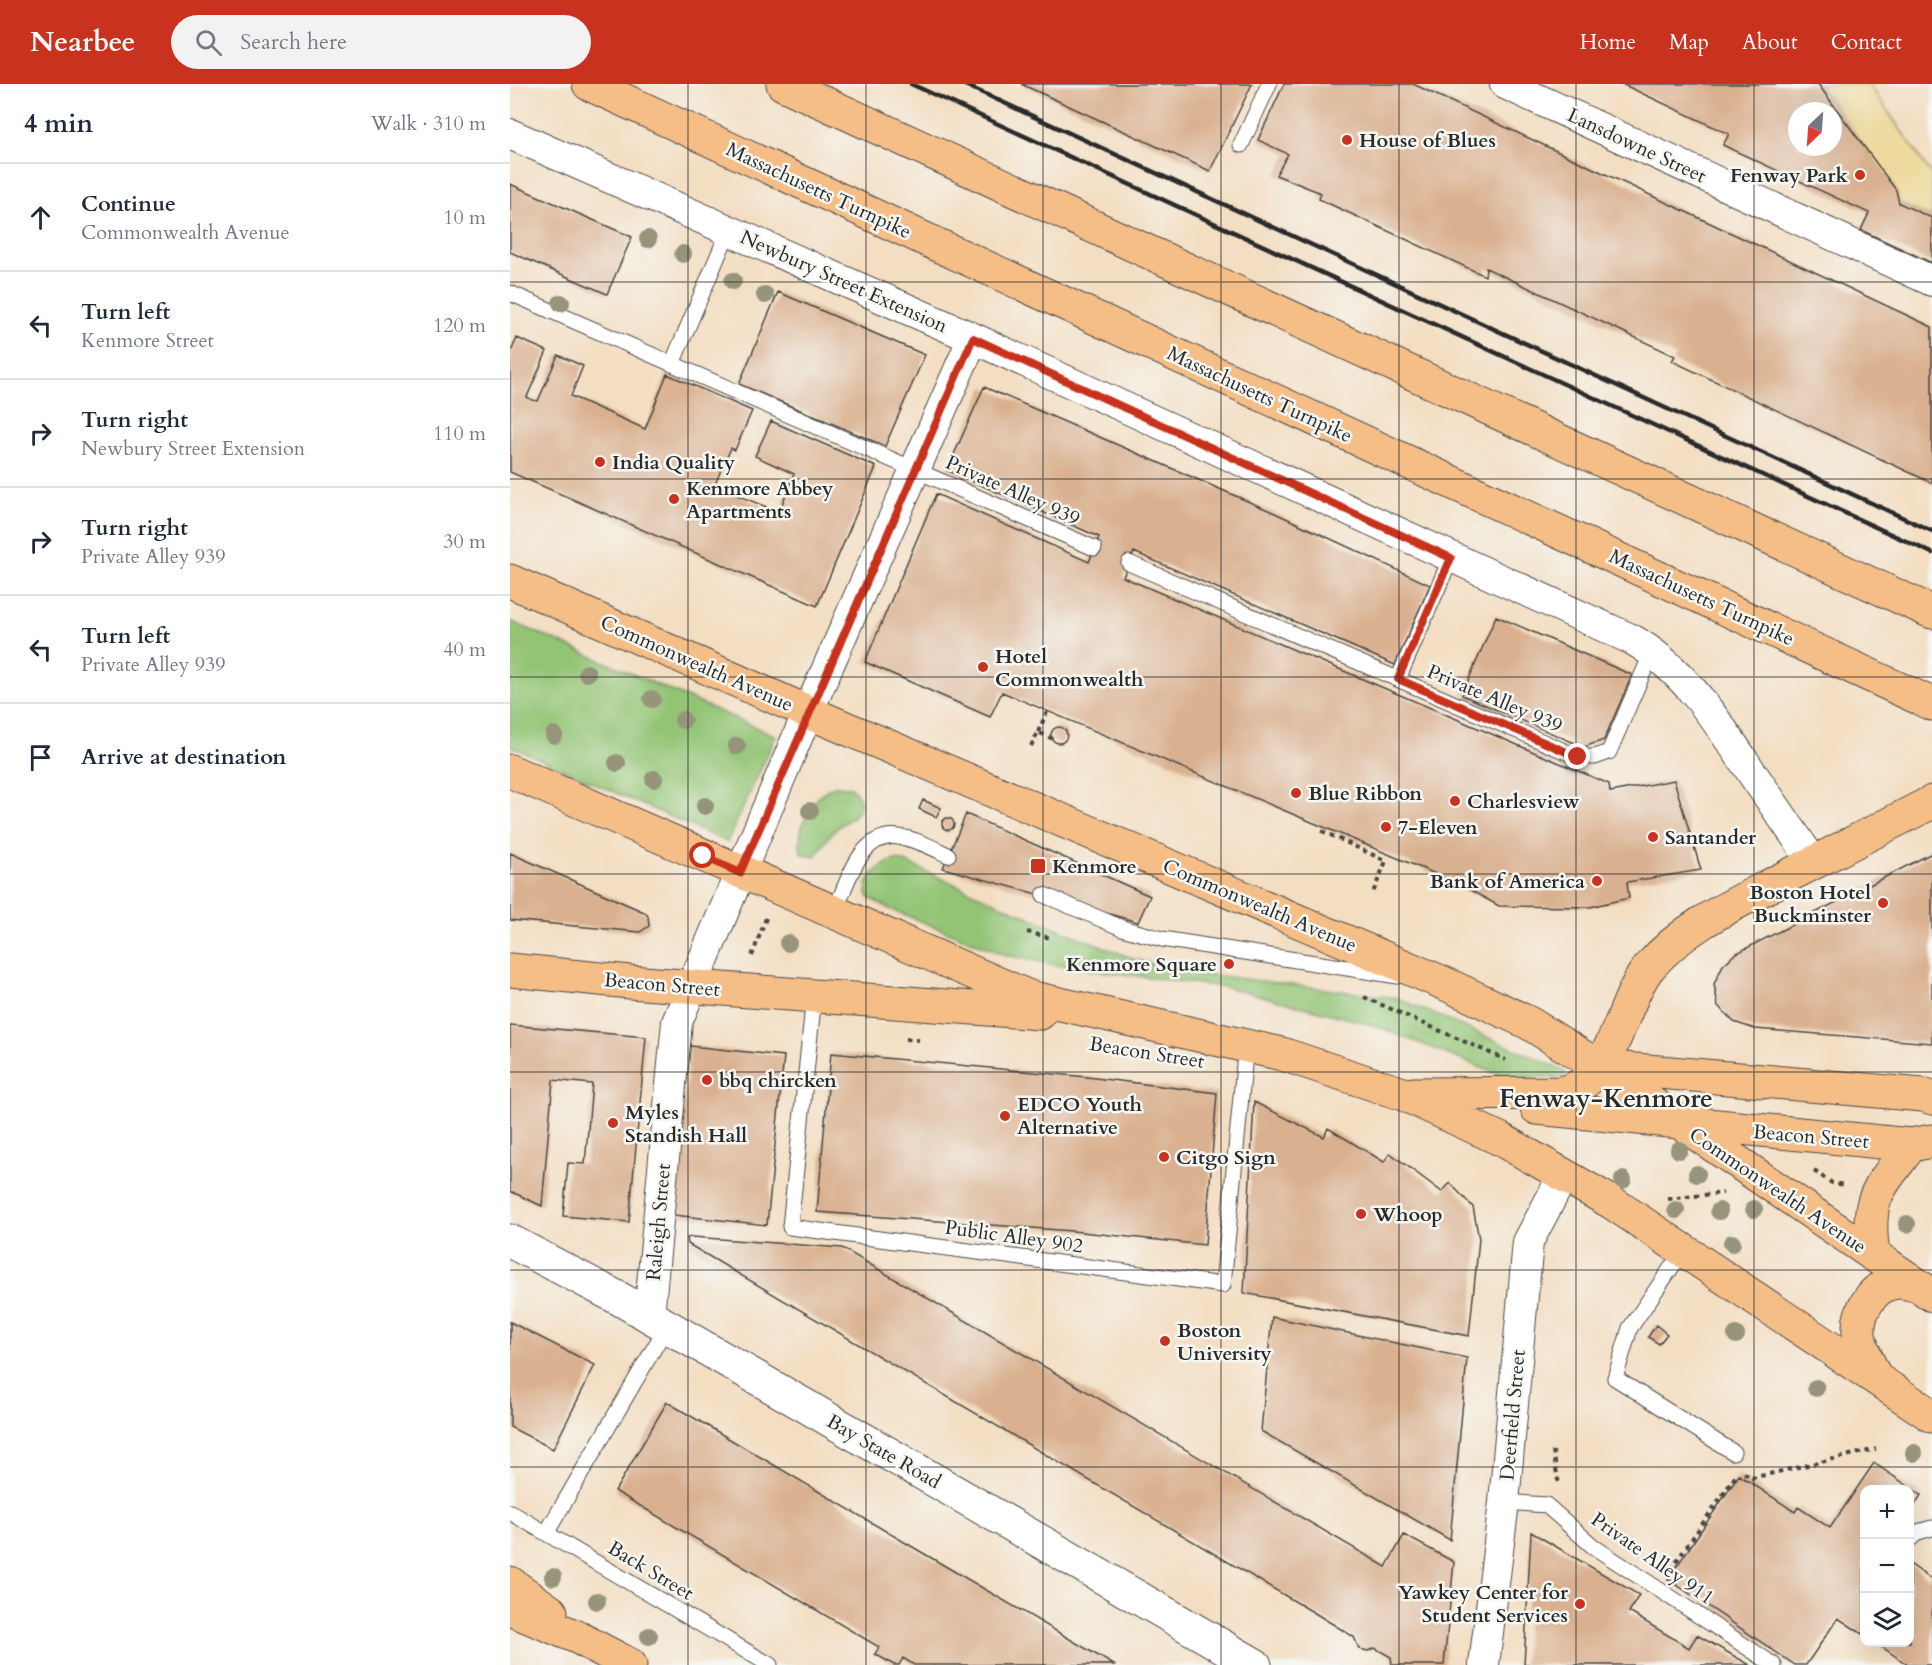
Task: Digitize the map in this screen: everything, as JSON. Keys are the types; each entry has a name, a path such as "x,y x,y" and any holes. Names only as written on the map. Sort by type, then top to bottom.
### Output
{"main road":[{"name":"Massachusetts Turnpike","path":"589,84 1932,704"},
{"path":"783,84 1932,612"},
{"name":"Commonwealth Avenue","path":"510,581 808,712 1448,985 1529,1023 1599,1067 1925,1291"},
{"path":"510,771 1029,997 1246,1044 1350,1075 1403,1094 1500,1139 1564,1174 1684,1249 1932,1416"},
{"path":"1403,1094 1563,1092 1584,1085 1599,1067 1640,981 1663,952 1705,920 1932,802"},
{"name":"Beacon Street","path":"510,970 692,987 1131,1020"},
{"path":"1599,1067 1923,1095 1932,1098"},
{"name":"Beacon Street","path":"1403,1094 1680,1123 1921,1143"},
{"path":"1873,1255 1870,1218 1874,1198 1884,1178 1921,1143"},
{"path":"1876,1378 1859,1335 1860,1316 1869,1298 1884,1286 1900,1282 1925,1291"},
{"path":"510,1583 620,1660"},
{"path":"510,1609 620,1660"}],"street":[{"name":"Lansdowne Street","path":"1505,84 1932,281"},
{"name":"Newbury Street Extension","path":"510,134 973,338 1623,636 1652,652 1676,672 1721,729 1814,863"},
{"name":"Raleigh Street","path":"658,1321 677,1022 808,712 973,338"},
{"name":"Deerfield Street","path":"1484,1665 1504,1502 1528,1242 1564,1174"},
{"name":"Bay State Road","path":"510,1241 658,1321 1255,1665"}],"lane":[{"path":"1241,145 1269,84"},
{"path":"672,364 729,230"},
{"name":"Private Alley 939","path":"510,293 1095,548"},
{"name":"Private Alley 939","path":"1398,679 1451,558"},
{"name":"Private Alley 939","path":"1129,563 1578,757 1595,757 1610,752 1652,652"},
{"path":"834,913 859,858 872,843 889,837 899,837 948,855"},
{"path":"1044,895 1112,924 1162,939 1448,985"},
{"name":"Public Alley 902","path":"814,996 790,1227 1223,1285 1246,1044"},
{"path":"1684,1249 1630,1328 1615,1378 1733,1452"},
{"name":"Raleigh Street","path":"547,1532 658,1321"},
{"name":"Private Alley 911","path":"1504,1502 1546,1505 1594,1547 1774,1665"},
{"name":"Back Street","path":"510,1512 770,1665"},
{"path":"1914,1536 1932,1528"}],"path":[{"path":"1031,746 1047,712"},
{"path":"1038,732 1053,739"},
{"path":"1322,831 1386,861 1372,895"},
{"path":"752,956 766,918"},
{"path":"1027,932 1050,938"},
{"path":"1361,995 1511,1062"},
{"path":"906,1039 919,1040"},
{"path":"1806,1166 1832,1183 1851,1186"},
{"path":"1667,1199 1734,1192"},
{"path":"1665,1576 1740,1470 1752,1478 1876,1449"},
{"path":"1552,1452 1558,1480 1564,1488"}],"green space":[{"path":"510,621 776,736 727,842 510,746"},
{"path":"835,786 851,787 861,803 860,809 831,834 816,855 813,857 801,853 803,823 812,804 826,790"},
{"path":"894,860 902,861 1031,918 1134,959 1180,971 1397,998 1565,1071 1564,1077 1504,1077 1377,1026 1230,988 1055,965 1006,955 890,909 869,898 867,885 872,874"}],"sand":[{"path":"1818,84 1869,84 1932,175 1932,218 1899,203 1896,190 1842,117 1842,102 1831,102"}],"building":[{"path":"1021,84 1252,84 1210,171"},
{"path":"1284,84 1413,84 1932,327 1932,483 1672,361 1675,356 1486,268 1485,276 1319,199 1321,193 1276,175 1288,154 1258,140"},
{"path":"1622,84 1818,84 1831,102 1788,102 1788,156 1842,156 1842,117 1896,190 1899,203 1932,218 1932,263 1861,230 1869,213 1723,145 1729,134"},
{"path":"510,184 632,237 607,294 510,252"},
{"path":"778,292 925,355 885,446 739,384"},
{"name":"Kenmore Abbey Apartments","path":"517,338 547,351 527,397 532,400 538,401 558,355 583,366 571,396 645,429 667,374 752,411 735,450 731,448 714,486 779,512 794,474 755,456 771,421 876,467 817,606 510,472 510,354"},
{"path":"984,387 1275,513 1430,585 1395,665 1134,552 1123,577 1609,784 1610,792 1674,780 1701,870 1627,882 1629,898 1590,907 1499,906 1457,883 1002,692 990,717 865,662 936,494 1089,562 1099,537 947,470"},
{"path":"1496,616 1632,675 1604,740 1584,747 1462,695"},
{"path":"1056,727 1062,727 1067,735 1065,741 1056,743 1051,738 1051,732"},
{"path":"923,800 941,808 936,817 919,809"},
{"name":"Kenmore","path":"966,814 1150,896 1138,922 943,868"},
{"path":"948,818 954,824 948,830 942,824"},
{"path":"510,853 644,912 648,916 649,926 640,932 510,920"},
{"name":"Boston Hotel Buckminster","path":"1932,853 1932,1043 1755,1029 1734,1022 1718,1006 1714,984 1723,965 1735,954"},
{"name":"Myles Standish Hall","path":"510,1025 646,1037 629,1222 563,1216 568,1163 585,1164 592,1084 553,1080 542,1206 510,1191"},
{"path":"690,1046 784,1056 767,1225 673,1215"},
{"path":"831,1053 1087,1077 1217,1093 1205,1245 1072,1231 817,1212"},
{"name":"Whoop","path":"1254,1102 1324,1137 1328,1128 1384,1162 1390,1153 1442,1192 1450,1183 1473,1207 1479,1239 1469,1336 1244,1293"},
{"path":"687,1238 842,1248 1386,1567 1404,1535 1454,1562 1444,1665 1392,1665 1391,1657 1375,1648 1368,1651 1359,1649 1354,1637 1313,1612 688,1244"},
{"path":"1272,1317 1467,1358 1450,1540 1261,1431"},
{"path":"510,1322 595,1365 553,1449 510,1427"},
{"path":"1656,1325 1667,1334 1659,1344 1648,1337"},
{"path":"667,1402 1114,1665 914,1665 903,1658 899,1665 894,1665 875,1654 879,1647 615,1491"},
{"path":"1874,1463 1906,1485 1860,1485 1860,1632 1838,1618 1806,1665 1795,1665 1668,1579 1739,1475 1795,1512 1798,1507 1830,1528"},
{"path":"1914,1490 1921,1495 1914,1506"},
{"name":"Yawkey Center for Student Services","path":"1531,1532 1639,1595 1629,1612 1689,1648 1697,1635 1750,1665 1524,1665"},
{"path":"1914,1567 1932,1580 1932,1665 1908,1665 1882,1647 1914,1647"}],"railway":[{"path":"911,84 1932,553"},
{"path":"963,84 1932,531"}],"place":[{"name":"House of Blues","path":"1347,140"},
{"name":"Fenway Park","path":"1860,175"},
{"name":"India Quality","path":"600,462"},
{"name":"Kenmore Abbey Apartments","path":"674,499"},
{"name":"Hotel Commonwealth","path":"983,667"},
{"name":"Blue Ribbon","path":"1296,793"},
{"name":"Charlesview","path":"1455,801"},
{"name":"7-Eleven","path":"1386,827"},
{"name":"Santander","path":"1653,837"},
{"name":"Kenmore","path":"1038,866"},
{"name":"Bank of America","path":"1597,881"},
{"name":"Boston Hotel Buckminster","path":"1883,903"},
{"name":"Kenmore Square","path":"1229,964"},
{"name":"bbq chircken","path":"707,1080"},
{"name":"EDCO Youth Alternative","path":"1005,1116"},
{"name":"Myles Standish Hall","path":"613,1123"},
{"name":"Citgo Sign","path":"1164,1157"},
{"name":"Whoop","path":"1361,1214"},
{"name":"Boston University","path":"1165,1341"},
{"name":"Yawkey Center for Student Services","path":"1580,1604"}],"district":[{"name":"Fenway-Kenmore","path":"1606,1098"}],"route":[{"path":"703,856 740,873 808,712 973,338 1451,558 1398,679 1578,757"}]}
